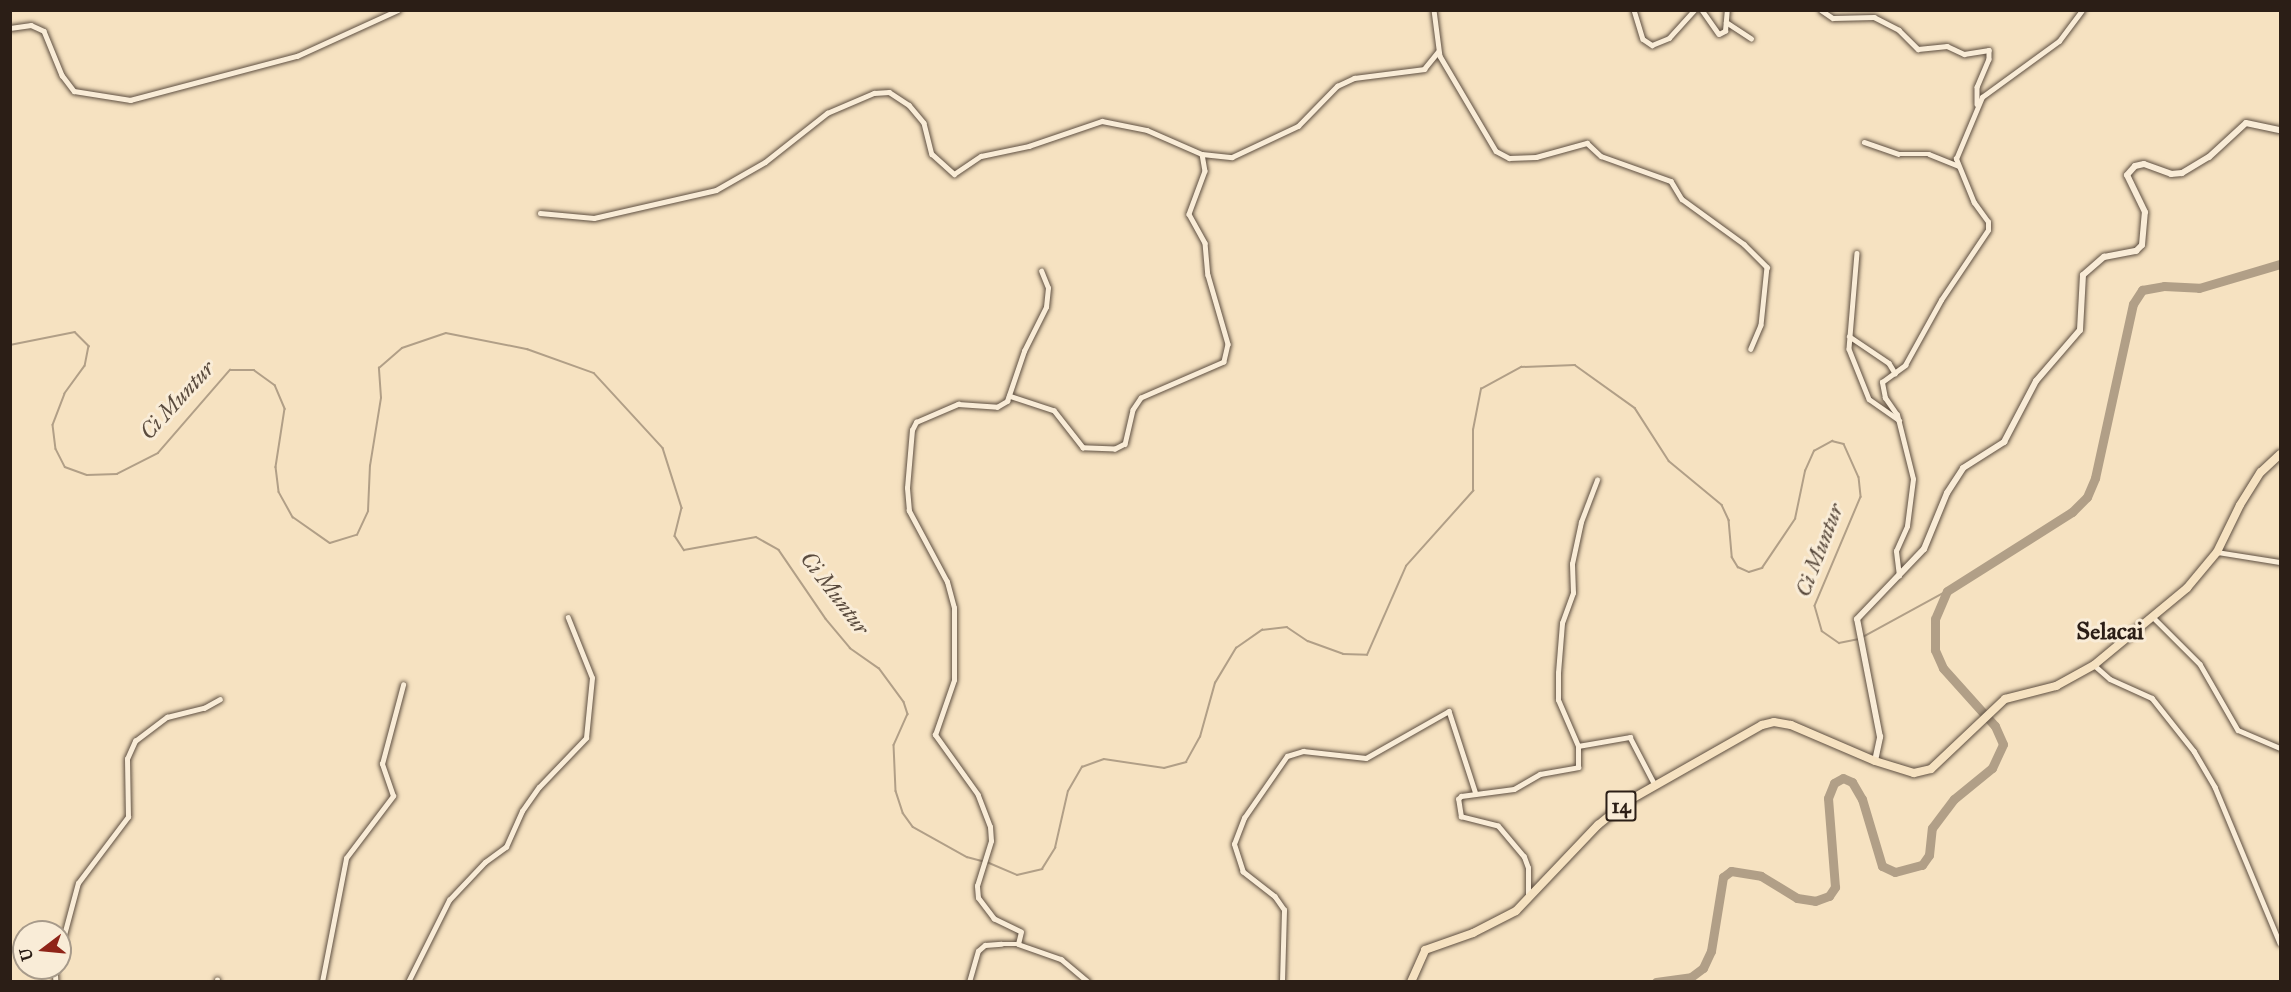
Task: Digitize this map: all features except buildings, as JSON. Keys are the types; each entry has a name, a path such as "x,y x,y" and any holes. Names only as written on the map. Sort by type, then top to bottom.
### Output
{"highway":[{"name":"14","path":"1411,981 1425,950 1495,924 1528,899 1608,816 1655,785 1756,728 1774,722 1804,730 1875,761 1914,773 1926,771 1948,755 1973,726 1992,709 2012,696 2056,686 2094,665 2154,618 2187,588 2217,552 2240,505 2261,472 2280,454"}],"main road":[{"path":"1875,761 1880,736 1857,627 1862,612 1924,549 1947,493 1963,468 2004,442 2036,381 2080,330 2083,275 2104,257 2136,251 2142,245 2145,212 2126,178 2132,168 2144,164 2171,174 2182,173 2208,158 2246,123 2280,130"}],"street":[{"path":"10,28 31,25 44,31 62,75 74,91 130,100 297,56 398,10"},
{"path":"1434,10 1438,52 1472,116 1502,155 1536,157 1587,143 1601,156 1671,181 1682,199 1744,244 1769,272 1761,325 1751,349"},
{"path":"1634,10 1643,39 1652,45 1669,38 1694,10"},
{"path":"1702,10 1719,34 1725,31 1726,10"},
{"path":"1821,10 1833,18 1871,16 1899,30 1918,49 1947,46 1964,54 1989,50 1989,59 1977,87 1977,106"},
{"path":"1899,576 1896,551 1907,526 1913,479 1899,420 1881,384 1905,365 1941,300 1989,228 1958,166 1957,155 1977,106 1988,90 2061,39 2082,10"},
{"path":"1726,22 1751,38"},
{"path":"540,213 577,219 603,217 716,190 765,162 827,113 874,93 889,92 909,105 924,123 934,157 954,174 981,156 1029,146 1102,121 1147,130 1202,154 1232,157 1298,126 1337,86 1354,78 1428,68 1438,52"},
{"path":"1864,142 1898,154 1929,154 1958,166"},
{"path":"1009,396 1054,411 1083,448 1115,449 1125,444 1133,410 1141,398 1224,362 1227,344 1209,275 1205,243 1189,214 1205,171 1202,154"},
{"path":"1857,253 1849,349 1869,399 1899,420"},
{"path":"1018,944 1021,932 993,919 982,909 978,898 980,874 991,841 989,823 978,795 936,739 935,731 954,680 954,615 947,582 914,523 907,495 912,430 916,422 958,404 1000,407 1009,396 1024,351 1046,307 1048,288 1041,271"},
{"path":"1849,336 1877,353 1895,373"},
{"path":"1528,899 1527,864 1500,828 1459,814 1458,798 1514,789 1540,774 1576,768 1578,746 1558,702 1558,673 1562,623 1573,592 1572,564 1581,522 1597,480"},
{"path":"2217,552 2280,562"},
{"path":"408,981 449,900 481,866 506,847 534,793 586,738 592,678 568,618"},
{"path":"2154,618 2200,664 2232,724 2280,748"},
{"path":"2094,665 2110,679 2152,698 2194,751 2215,787 2280,943"},
{"path":"322,981 346,858 393,796 382,764 403,685"},
{"path":"68,920 78,883 128,817 127,759 135,741 167,717 208,707 220,699"},
{"path":"1282,981 1284,910 1281,902 1243,872 1234,844 1244,818 1287,756 1304,751 1366,759 1449,711 1476,794"},
{"path":"1578,746 1630,737 1655,785"},
{"path":"969,981 981,948 1018,944 1061,959 1088,981"}],"waterway":[{"path":"1656,982 1691,977 1703,968 1711,951 1723,877 1731,871 1761,876 1797,898 1815,901 1829,896 1835,887 1828,798 1834,783 1843,778 1852,782 1862,799 1882,866 1895,872 1922,865 1929,855 1932,828 1954,799 1992,768 2003,744 1995,726 1943,668 1935,650 1935,619 1947,591 2072,512 2087,497 2095,478 2133,304 2142,290 2164,286 2199,288 2280,264"},
{"name":"Ci Muntur","path":"10,345 75,332 89,346 85,366 65,394 53,425 56,449 65,467 87,475 117,474 158,453 230,370 254,370 275,385 285,409 276,467 279,492 293,517 330,543 357,535 368,511 370,466 381,398 379,368 402,348 446,333 527,349 594,373 663,448 682,508 675,536 684,550 756,537 779,550 826,619 850,648 879,668 904,702 908,714 894,745 896,791 903,813 913,827 967,857 982,861"},
{"name":"Ci Muntur","path":"987,862 1017,875 1042,869 1055,848 1068,791 1082,767 1104,759 1164,768 1186,762 1200,737 1215,683 1236,648 1262,630 1287,627 1308,641 1343,654 1367,655 1406,566 1473,491 1473,430 1481,389 1521,367 1575,365 1635,408 1669,461 1722,505 1729,520 1732,557 1738,567 1749,572 1762,568 1795,519 1805,471 1814,451 1832,441 1844,444 1859,477 1861,497 1815,606 1822,631 1839,643 1859,639"},
{"name":"Ci Muntur","path":"1863,637 1947,591"}],"district":[{"name":"Selacai","path":"2110,632"}]}
